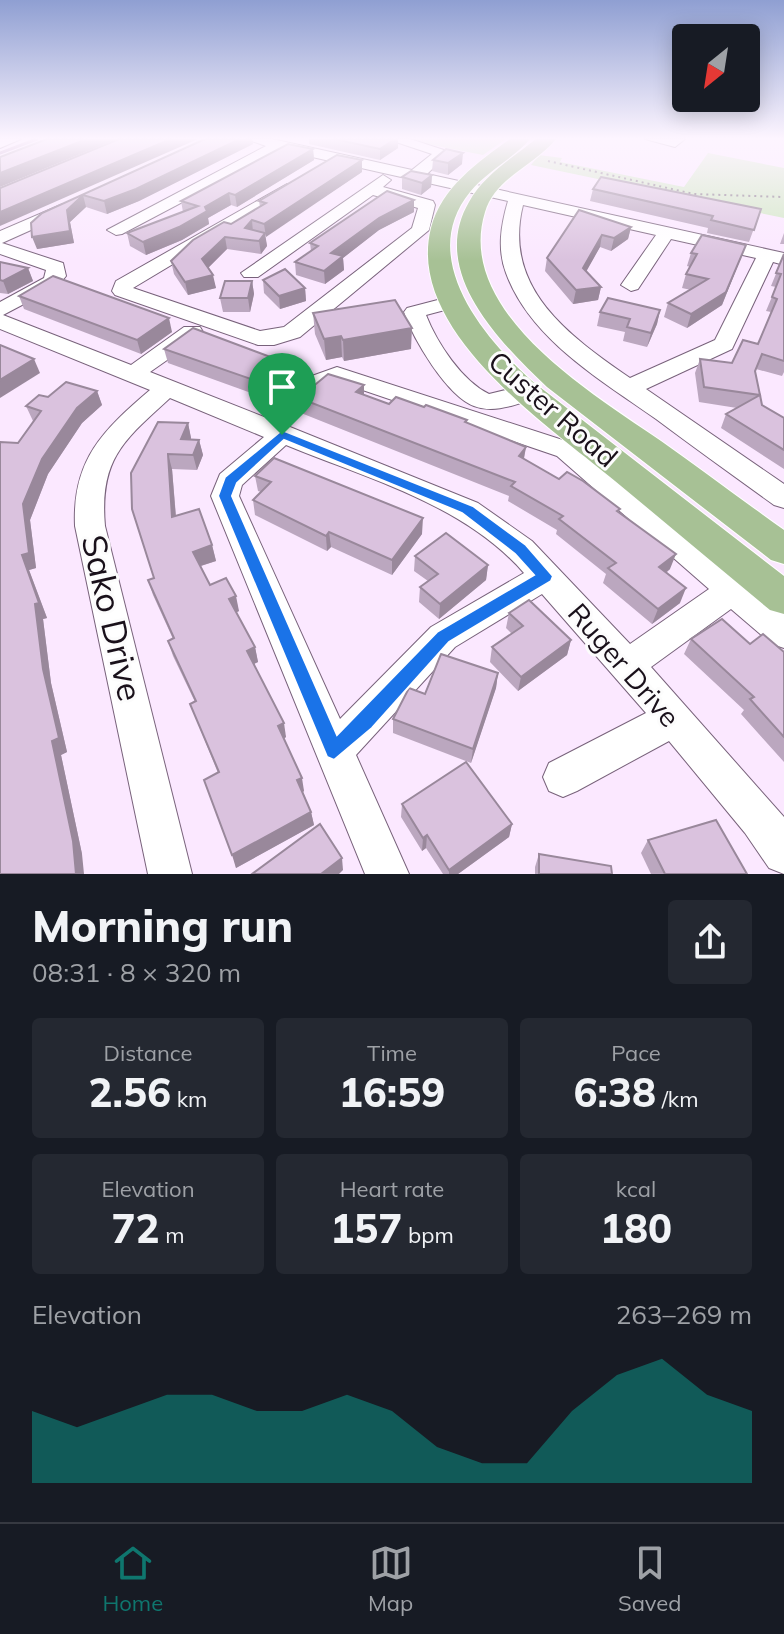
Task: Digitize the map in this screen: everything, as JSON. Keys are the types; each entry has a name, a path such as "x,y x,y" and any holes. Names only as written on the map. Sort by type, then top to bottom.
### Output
{"main road":[{"name":"Custer Road","path":"483,180 445,217 439,244 440,265 453,302 478,343 526,392 784,598"},
{"name":"Custer Road","path":"475,189 490,180"},
{"name":"Custer Road","path":"475,189 470,231 471,263 484,298 516,343 562,384 784,550"},
{"path":"453,302 484,298"}],"street":[{"path":"116,230 212,180"},
{"path":"251,273 383,180"},
{"path":"436,180 776,257 724,344 628,388"},
{"path":"300,182 121,288 258,338 274,338 292,332 420,230 427,205 371,189"},
{"path":"517,198 506,231 507,250 519,281 539,312 569,344 784,498"},
{"path":"0,238 72,205"},
{"path":"631,285 667,232"},
{"path":"0,248 56,267 56,276 51,282 0,310"},
{"path":"453,302 414,312 446,366 473,397 484,402 500,401 526,392"},
{"path":"133,374 208,320"},
{"name":"Ruger Drive","path":"0,321 468,510 521,549 760,818 784,853"},
{"path":"387,874 225,496 230,481 314,383 325,376 337,374 566,450 784,634"},
{"name":"Sako Drive","path":"167,388 129,421 113,440 91,480 89,501 90,526 170,874"},
{"path":"334,750 443,637 545,576"},
{"path":"627,665 732,591"},
{"path":"563,777 672,719"}],"path":[{"path":"627,180 694,194 784,197"}],"green space":[{"path":"602,180 648,180 684,187 689,180 784,180 784,218"}],"building":[{"path":"20,180 75,180 0,212 0,188"},
{"path":"115,180 155,180 104,201 83,195 67,210 70,231 32,237 31,223 42,213"},
{"path":"221,180 261,180 235,195 229,193 205,207 207,211 179,227 143,242 127,233 198,206 181,201"},
{"path":"295,180 332,180 264,224 252,220 245,228 265,233 259,241 225,237 202,259 213,275 185,282 171,261 193,240 224,222 231,224 266,203 259,201"},
{"path":"599,180 615,180 761,209 754,230 711,220 713,216 593,189"},
{"path":"387,191 414,200 379,218 331,253 343,256 324,271 295,262 318,246 310,243"},
{"path":"579,210 631,227 614,238 602,235 583,268 601,287 576,290 547,258"},
{"path":"702,235 746,245 726,292 691,314 668,303 708,279 686,274 697,254 691,253"},
{"path":"784,254 784,361 762,354 755,371 760,395 704,387 700,359 732,363 743,340 758,344 777,299 772,297 781,274 776,273"},
{"path":"0,262 28,268 3,281 0,280"},
{"path":"285,269 305,288 279,296 263,280"},
{"path":"53,276 169,318 137,340 19,296"},
{"path":"225,281 252,281 248,298 220,298"},
{"path":"608,298 660,310 651,333 627,327 630,319 600,312"},
{"path":"395,300 412,328 343,340 341,336 324,339 313,313"},
{"path":"193,328 281,361 284,359 301,365 274,387 164,349"},
{"path":"0,345 34,359 0,380"},
{"path":"328,374 364,385 356,392 389,404 396,397 467,420 465,422 526,447 519,456 559,479 567,472 583,481 620,509 617,511 676,554 659,567 686,588 658,609 608,568 616,563 559,519 563,516 511,486 515,482 299,398"},
{"path":"66,382 97,391 77,408 42,459 23,504 29,553 22,555 39,603 35,604 43,669 59,738 52,741 73,841 76,874 0,874 0,442 18,443 41,411 26,406 39,395 48,397"},
{"path":"760,395 762,405 784,418 784,450 726,414"},
{"path":"158,422 188,423 181,439 199,440 193,455 168,454 172,517 199,509 212,545 193,552 210,585 226,578 236,596 229,599 255,647 247,651 284,723 278,726 302,778 297,780 311,812 232,855 204,780 219,772 190,704 196,701 168,641 174,638 148,580 154,578 132,509 131,473"},
{"path":"274,458 423,518 392,560 329,532 326,536 253,500 271,482 255,476"},
{"path":"446,533 488,565 440,604 420,587 438,574 415,556"},
{"path":"529,600 571,640 521,677 492,647 523,626 509,613"},
{"path":"722,619 750,644 763,634 784,652 784,737 750,699 754,697 691,639"},
{"path":"441,654 498,673 473,749 393,719 409,688 425,694"},
{"path":"466,762 512,824 449,870 427,835 423,838 402,804"},
{"path":"716,820 747,874 665,874 648,840"},
{"path":"320,824 342,858 321,874 252,874"},
{"path":"539,854 611,866 612,874 539,874"}],"route":[{"path":"282,435 468,510 521,549 545,576 443,637 334,750 225,496 230,481 282,435"}]}
